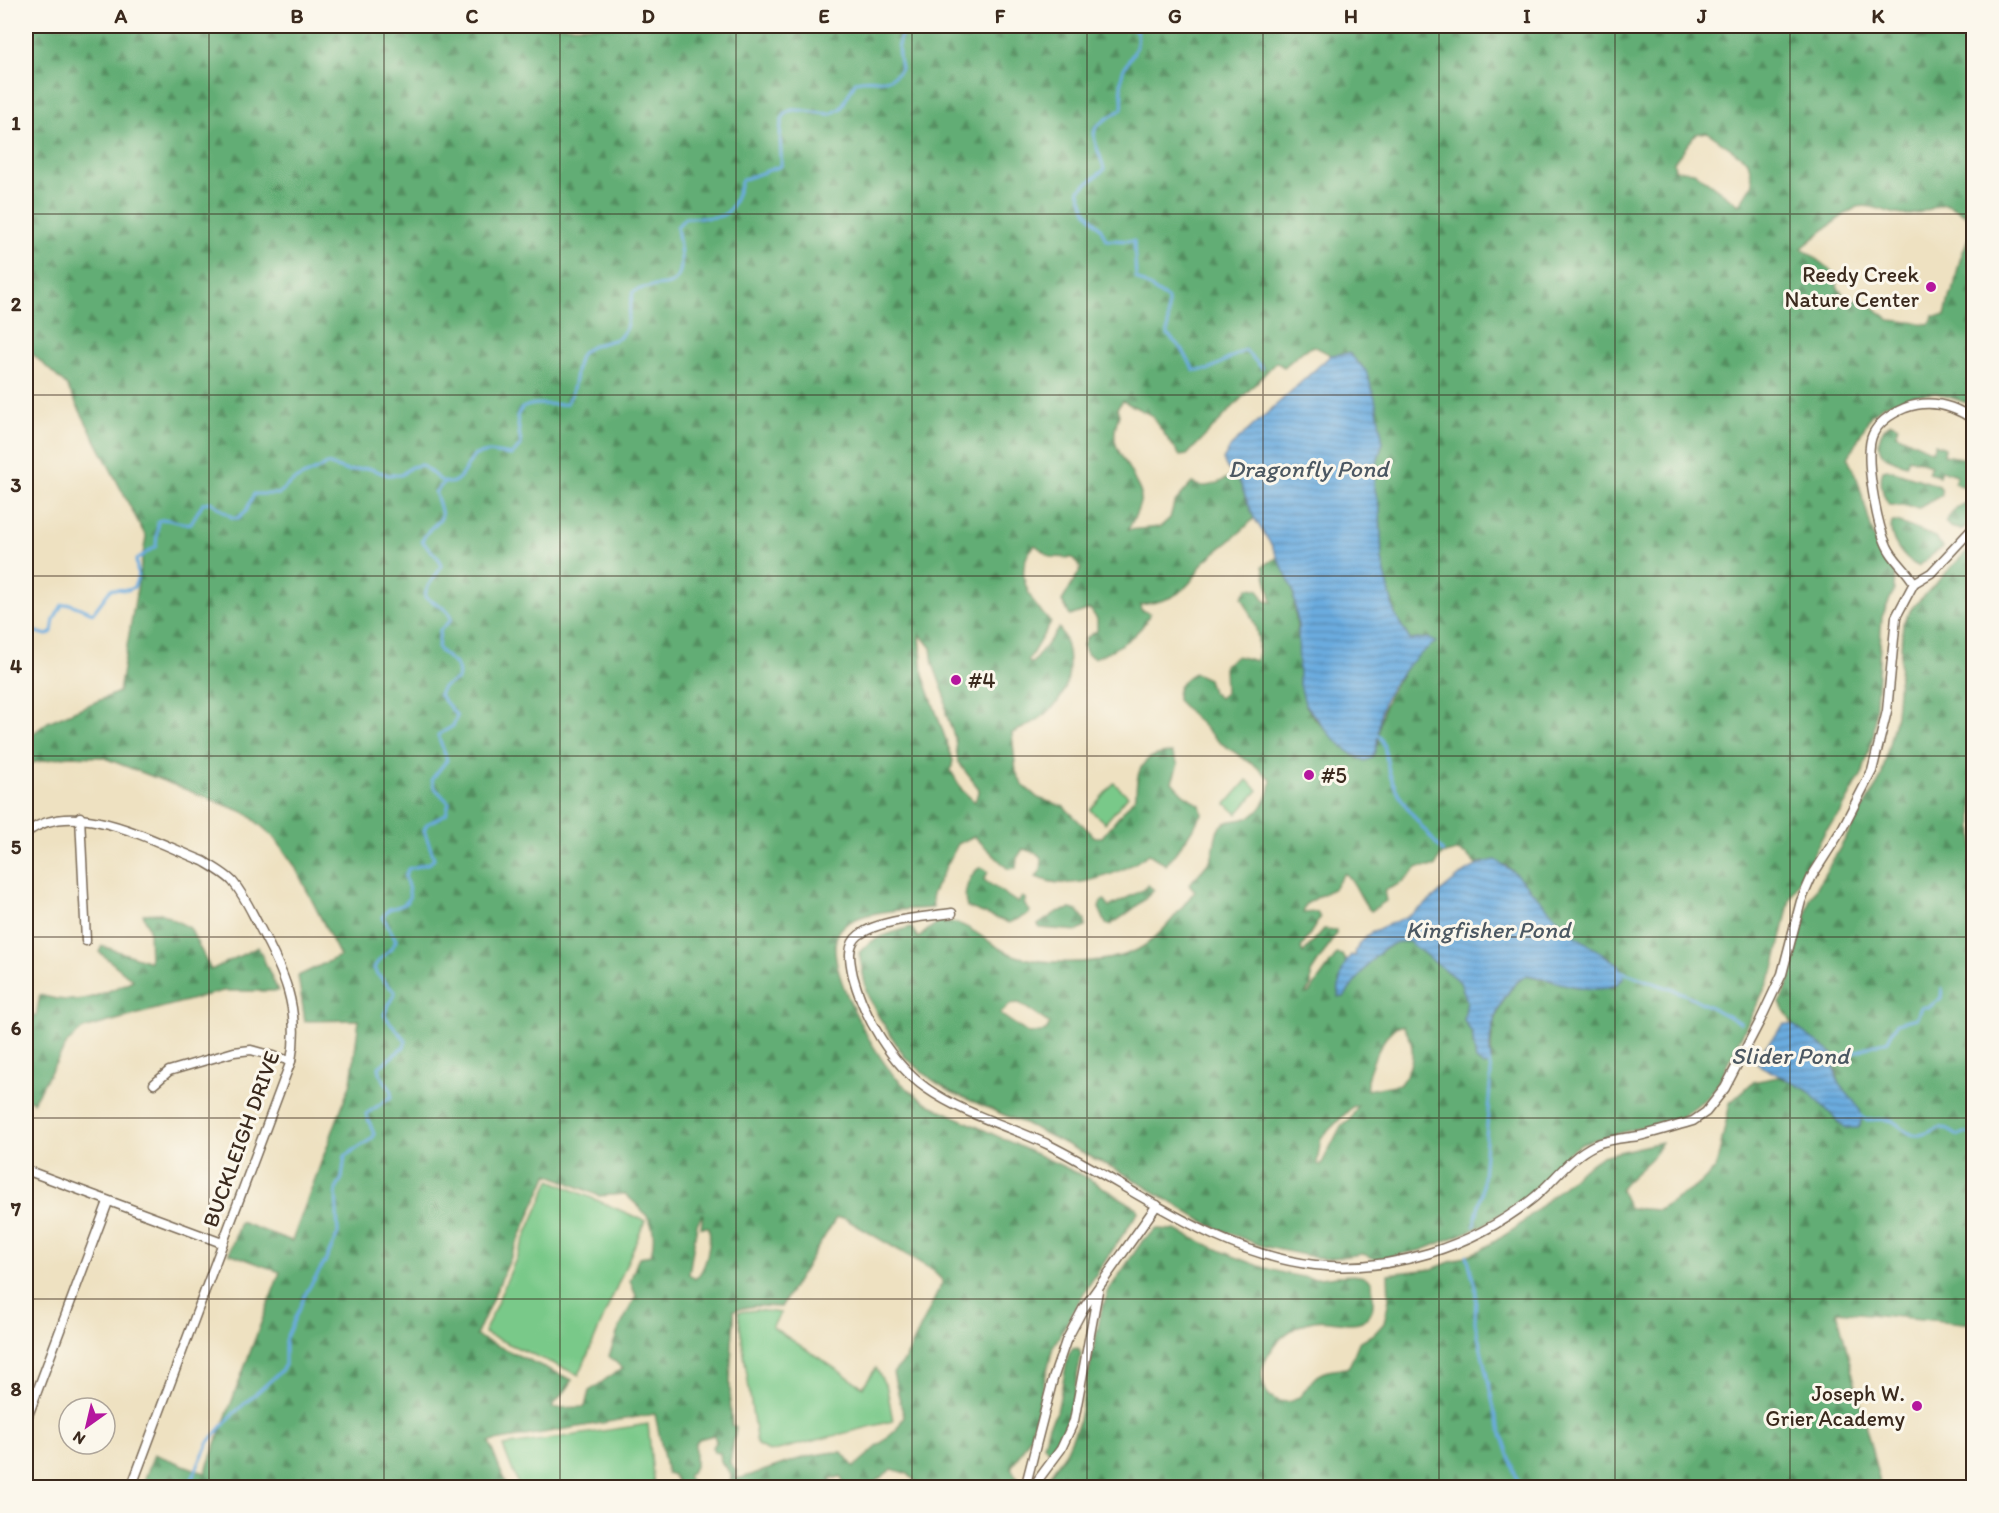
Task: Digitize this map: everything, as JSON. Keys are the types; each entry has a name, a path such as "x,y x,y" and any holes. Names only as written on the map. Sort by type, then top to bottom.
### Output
{"street":[{"path":"1914,583 1887,548 1881,530 1869,450 1873,433 1890,416 1923,404 1946,406 1974,420"},
{"path":"952,913 879,925 858,935 850,947 850,965 859,997 899,1063 926,1088 973,1113 1046,1144 1198,1229 1258,1252 1315,1265 1382,1264 1423,1256 1485,1232 1532,1200 1570,1162 1594,1145 1693,1121 1706,1112 1725,1088 1782,974 1801,901 1812,876 1842,829 1872,771 1887,711 1896,617 1914,583 1931,573 1974,527"},
{"path":"80,817 86,941"},
{"name":"BUCKLEIGH DRIVE","path":"26,833 48,822 80,817 98,821 203,861 232,881 271,949 290,991 295,1039 291,1061 131,1488"},
{"path":"154,1084 169,1071 234,1052 251,1050 291,1061"},
{"path":"26,1170 222,1244"},
{"path":"26,1421 108,1202"},
{"path":"1025,1488 1053,1379 1066,1341 1083,1309 1157,1205"},
{"path":"1032,1488 1061,1449 1074,1421 1099,1287"}],"green space":[{"path":"26,26 1973,26 1973,405 1937,393 1914,395 1884,405 1871,415 1848,458 1858,481 1877,548 1895,573 1894,590 1882,617 1874,732 1863,772 1840,814 1826,830 1790,899 1774,970 1717,1085 1708,1097 1681,1117 1582,1143 1567,1154 1528,1196 1480,1227 1422,1250 1376,1259 1363,1254 1324,1259 1262,1246 1209,1225 1123,1173 1032,1127 951,1092 905,1057 867,994 859,953 876,939 911,927 918,938 940,922 949,921 966,927 1006,952 1020,957 1053,962 1108,959 1137,950 1154,939 1195,891 1189,884 1211,859 1216,834 1220,827 1229,821 1252,816 1261,808 1269,792 1271,780 1257,767 1219,742 1177,700 1181,684 1195,673 1208,679 1212,692 1219,698 1225,693 1224,665 1237,656 1256,661 1258,636 1242,597 1248,588 1258,589 1265,601 1272,602 1263,566 1278,557 1293,590 1305,704 1314,718 1351,754 1378,745 1382,714 1387,700 1428,638 1410,640 1395,615 1382,560 1380,510 1374,485 1376,466 1383,442 1349,353 1331,355 1314,346 1303,351 1284,367 1276,362 1187,455 1180,456 1151,415 1123,401 1117,408 1119,415 1115,435 1116,443 1141,494 1138,508 1128,530 1160,527 1170,518 1174,503 1192,483 1208,486 1233,475 1240,483 1254,518 1202,564 1190,583 1178,594 1164,600 1140,605 1141,610 1150,613 1141,628 1119,646 1094,658 1087,654 1083,645 1086,638 1097,631 1097,619 1090,609 1070,616 1062,601 1081,569 1073,558 1051,557 1035,545 1024,565 1026,585 1036,605 1051,622 1028,661 1031,663 1034,661 1059,628 1067,646 1069,668 1065,689 1054,706 1045,715 1012,733 1016,772 1023,785 1038,798 1064,807 1095,837 1102,837 1136,796 1136,786 1143,764 1154,756 1172,753 1178,764 1172,782 1183,794 1200,805 1202,814 1166,865 1149,854 1110,875 1079,882 1064,883 1036,877 1041,870 1042,860 1036,853 1023,849 1017,858 1016,868 1008,869 974,836 958,844 932,894 933,908 898,910 859,918 849,922 841,929 836,942 836,961 851,1005 874,1048 903,1085 930,1105 1086,1177 1137,1208 1138,1212 1085,1291 1053,1347 1030,1437 1011,1468 1017,1478 1016,1487 921,1487 908,1474 892,1469 868,1487 845,1487 841,1476 830,1480 833,1487 730,1487 731,1474 721,1462 720,1453 714,1452 712,1447 716,1441 714,1435 699,1439 695,1444 695,1467 687,1477 696,1487 681,1487 673,1475 667,1473 655,1414 489,1442 507,1487 142,1487 154,1454 205,1473 280,1272 229,1253 240,1222 292,1241 351,1082 359,1020 305,1021 298,976 340,956 294,865 275,838 246,813 102,757 68,756 26,764 26,739 48,722 119,692 146,537 67,386 26,348","holes":["1707,132 1748,161 1753,183 1739,205 1694,172 1675,170 1674,162 1696,134","1945,204 1963,213 1968,218 1970,229 1945,316 1933,316 1932,321 1928,324 1890,320 1870,305 1844,295 1837,287 1838,276 1802,248 1838,219 1858,207 1871,207 1902,215 1913,214","920,634 931,648 933,664 945,696 946,713 955,739 958,762 979,789 975,802 962,790 951,771 953,760 923,675","1457,851 1467,855 1476,865 1482,862 1506,865 1567,928 1595,950 1611,958 1614,988 1577,987 1527,975 1510,991 1498,1013 1492,1037 1492,1061 1476,1060 1472,1033 1464,1020 1467,1001 1460,982 1409,942 1389,945 1380,952 1344,997 1339,982 1346,962 1342,955 1337,954 1309,993 1305,994 1311,986 1311,973 1336,934 1336,930 1324,929 1303,953 1301,948 1320,918 1317,912 1303,913 1306,904 1334,888 1345,873 1371,911 1386,901 1384,891 1403,882 1418,867 1435,867 1441,855","1019,1003 1050,1024 1046,1031 1029,1034 1000,1014 1011,1004","1397,1026 1403,1026 1408,1033 1412,1048 1409,1070 1400,1084 1367,1090 1372,1065 1386,1037","1358,1105 1350,1120 1341,1126 1321,1165 1317,1164 1321,1138 1352,1107","548,1174 599,1196 625,1194 645,1214 652,1227 653,1235 651,1255 639,1257 630,1281 636,1296 618,1331 609,1356 623,1369 589,1391 585,1407 552,1408 572,1380 476,1336","703,1213 701,1227 709,1227 707,1255 699,1275 695,1279 689,1274 697,1224","836,1218 844,1218 931,1269 943,1281 905,1360 893,1373 904,1417 896,1430 854,1467 842,1452 828,1453 802,1458 737,1479 737,1472 730,1463 736,1427 732,1425 730,1396 734,1310 754,1306 781,1307"]},
{"path":"1891,423 1898,426 1896,434 1932,451 1935,444 1945,448 1944,455 1973,460 1973,490 1954,483 1957,475 1941,470 1939,476 1928,473 1931,465 1909,458 1906,465 1885,456 1880,450 1879,441 1882,433"},
{"path":"1887,469 1937,485 1941,488 1942,495 1919,508 1890,505 1885,498 1881,483 1883,470"},
{"path":"1968,501 1973,501 1973,522 1961,530 1950,527 1945,522 1956,508"},
{"path":"1892,522 1936,537 1942,547 1918,566 1907,559 1898,548 1892,535"},
{"path":"1973,545 1973,1324 1837,1311 1881,1487 1040,1488 1065,1454 1078,1425 1101,1312 1109,1290 1143,1240 1157,1229 1175,1230 1242,1260 1295,1276 1320,1278 1352,1275 1367,1278 1372,1282 1373,1307 1367,1317 1361,1321 1354,1323 1322,1320 1308,1322 1296,1327 1276,1343 1263,1366 1262,1375 1266,1391 1274,1399 1284,1402 1300,1396 1318,1375 1349,1367 1359,1342 1375,1333 1384,1323 1389,1299 1388,1274 1432,1269 1481,1250 1516,1228 1579,1172 1602,1156 1661,1142 1650,1160 1620,1189 1629,1208 1659,1210 1700,1184 1716,1168 1730,1103 1753,1082 1778,1077 1794,1082 1815,1096 1840,1124 1847,1093 1839,1083 1833,1054 1793,1025 1780,1003 1789,982 1810,899 1881,778 1896,715 1903,623 1912,608"},
{"path":"1247,780 1258,790 1237,814 1226,804"},
{"path":"1114,783 1128,796 1105,823 1090,810"},
{"path":"981,867 988,872 984,880 1018,903 1022,897 1026,899 1024,904 1030,911 1029,914 1009,923 967,907 965,896 968,884 973,874"},
{"path":"1148,885 1154,890 1144,900 1110,925 1106,924 1099,908 1101,901 1105,900 1109,907 1143,890"},
{"path":"1070,909 1078,911 1085,920 1085,927 1078,931 1040,928 1038,925 1057,912"},
{"path":"161,913 190,928 211,970 258,947 278,991 223,991 83,1029 68,1042 33,1102 26,1098 26,1013 36,1016 40,995 77,1000 99,995 133,980 99,952 102,946 150,962 149,929 143,914"},
{"path":"550,1180 645,1221 579,1375 484,1333"},
{"path":"757,1310 781,1313 772,1327 863,1387 876,1368 887,1388 893,1421 770,1452 757,1445 738,1312"},
{"path":"1078,1348 1081,1354 1067,1421 1056,1444 1048,1450 1044,1445 1049,1425 1057,1412 1068,1356 1072,1349"},
{"path":"648,1424 654,1487 519,1487 503,1446"}],"water":[{"name":"Dragonfly Pond","path":"1349,353 1366,371 1375,398 1383,442 1376,466 1374,485 1380,510 1382,560 1395,615 1410,640 1428,638 1436,642 1410,664 1389,691 1381,712 1375,752 1372,758 1365,761 1351,754 1330,735 1305,704 1299,681 1298,626 1293,590 1272,546 1254,518 1240,483 1223,460 1231,446 1331,355"},
{"name":"Kingfisher Pond","path":"1496,860 1515,873 1570,932 1619,965 1624,977 1616,985 1592,989 1527,975 1519,980 1500,1006 1491,1036 1490,1062 1489,1065 1484,1066 1476,1060 1472,1033 1464,1020 1467,1001 1460,982 1409,942 1390,945 1372,960 1344,997 1338,997 1345,964 1351,955 1355,956 1358,945 1365,937 1415,912 1473,868"},
{"name":"Slider Pond","path":"1784,1024 1793,1025 1833,1054 1837,1079 1860,1109 1862,1115 1858,1128 1845,1128 1807,1090 1757,1064 1760,1053"}],"waterway":[{"path":"26,629 47,635 52,632 54,619 62,605 70,604 93,613 111,589 128,590 134,587 138,577 136,560 156,546 158,521 191,523 203,503 211,502 233,518 238,518 246,511 254,494 279,494 296,480 327,464 348,471 368,468 388,475 401,475 411,467 421,465 441,481 450,483 459,478 475,455 489,452 512,455 521,445 517,416 522,408 538,404 566,404 573,390 578,361 584,351 592,346 619,338 626,329 633,292 645,287 665,285 678,277 681,252 677,227 685,218 710,218 724,214 733,204 742,180 781,166 781,125 787,113 797,110 831,114 841,108 856,81 885,80 895,75 901,69 898,44 903,34 914,26"},
{"path":"1129,26 1137,32 1138,39 1122,76 1122,109 1097,126 1095,130 1095,141 1104,170 1079,190 1086,211 1101,229 1106,240 1134,241 1136,278 1168,299 1168,335 1182,349 1194,370 1208,370 1245,350 1262,368"},
{"path":"188,1488 208,1443 233,1414 285,1365 285,1340 307,1291 325,1262 338,1234 336,1190 342,1178 345,1156 373,1138 374,1134 366,1114 391,1097 391,1090 381,1076 379,1067 404,1047 406,1041 384,1015 395,992 374,968 396,940 383,917 389,909 402,905 409,899 405,877 408,869 430,863 434,858 424,830 427,824 446,814 449,803 434,787 432,779 447,760 438,735 453,726 457,716 439,694 443,687 458,679 459,673 456,665 438,648 440,630 451,620 445,609 425,597 427,588 441,566 439,559 422,541 441,517 435,492 445,482"},
{"path":"1377,734 1384,745 1389,771 1398,794 1443,852"},
{"path":"1617,970 1685,994 1741,1023"},
{"path":"1830,1061 1888,1040 1897,1023 1917,1018 1921,1007 1929,1007 1941,998 1942,988"},
{"path":"1474,1226 1482,1192 1491,1073 1489,1061"},
{"path":"1860,1115 1866,1120 1894,1122 1908,1133 1915,1135 1925,1134 1936,1128 1944,1128 1958,1136 1964,1133 1974,1134"},
{"path":"1467,1255 1476,1291 1475,1322 1495,1413 1520,1488"}],"place":[{"name":"Reedy Creek Nature Center","path":"1931,287"},
{"name":"#4","path":"956,680"},
{"name":"#5","path":"1309,775"},
{"name":"Joseph W. Grier Academy","path":"1917,1406"}]}
